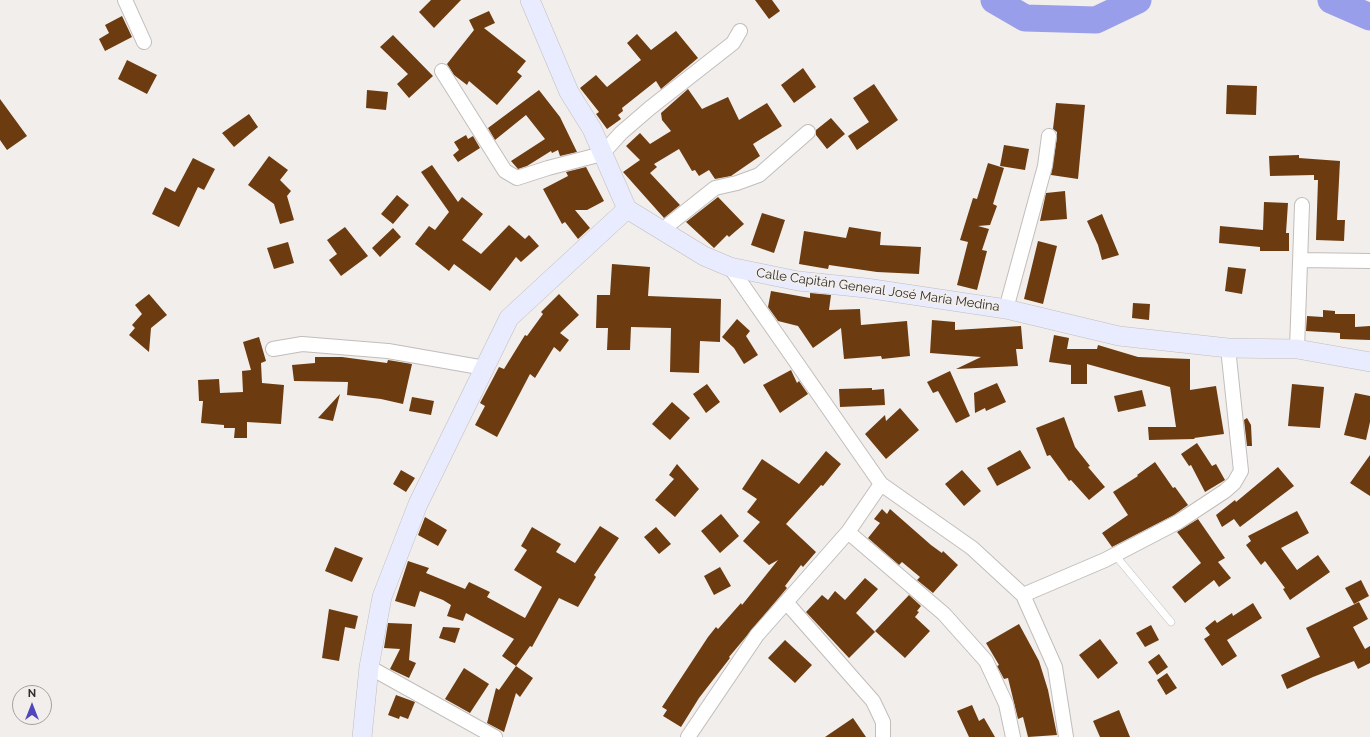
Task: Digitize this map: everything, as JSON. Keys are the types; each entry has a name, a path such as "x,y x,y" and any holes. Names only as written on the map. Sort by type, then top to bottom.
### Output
{"street":[{"path":"125,0 144,42"},
{"path":"362,737 369,667 382,597 418,504 509,318 628,209 592,129 569,92 530,0"},
{"path":"442,71 504,171 517,178 548,168 602,154 621,133 644,113 733,43 740,31"},
{"path":"662,230 715,188 759,175 808,132"},
{"path":"1006,309 1045,166 1048,136"},
{"path":"1297,349 1302,205"},
{"name":"Calle Capitán General José María Medina","path":"628,209 704,256 730,267 798,281 866,288 1006,309 1119,336 1228,348 1297,349 1370,362"},
{"path":"1300,260 1370,262"},
{"path":"730,267 881,484 972,548 1023,595 1055,667 1066,737"},
{"path":"273,349 302,344 388,351 485,368"},
{"path":"1023,595 1115,555 1178,522 1225,491 1234,483 1241,471 1228,348"},
{"path":"688,737 757,635 848,532 881,484"},
{"path":"848,532 944,614 986,661 1006,704 1013,737"},
{"path":"786,602 873,701 883,722 883,737"},
{"path":"369,667 495,737"}],"lane":[{"path":"1115,555 1172,622"}],"building":[{"path":"431,0 461,0 434,28 419,12"},
{"path":"755,0 772,0 780,11 769,19"},
{"path":"489,11 495,23 484,28 526,61 517,72 522,76 497,105 469,81 467,85 454,75 447,64 474,30 469,20"},
{"path":"122,16 132,37 105,51 99,39 109,33 105,25"},
{"path":"676,31 698,58 661,89 656,81 622,108 623,111 618,115 621,119 607,129 596,114 599,112 580,88 596,75 607,87 641,60 627,43 637,34 651,50"},
{"path":"393,35 433,76 409,98 397,84 408,74 380,47"},
{"path":"127,60 157,75 147,94 118,79"},
{"path":"803,68 816,87 794,103 781,85"},
{"path":"874,84 898,120 857,150 848,136 869,122 853,98"},
{"path":"1227,85 1257,86 1256,115 1226,114"},
{"path":"688,89 702,109 728,97 739,120 767,103 782,126 753,144 760,156 731,176 715,179 709,170 699,176 695,170 692,171 679,149 654,164 657,167 650,173 680,205 664,218 623,172 640,160 626,146 640,133 650,144 671,131 662,120 661,113"},
{"path":"367,90 388,92 386,110 366,108"},
{"path":"539,90 560,117 577,152 560,156 558,150 552,153 551,151 527,166 518,169 511,161 545,139 526,115 495,140 488,128"},
{"path":"0,99 27,136 7,150 0,140"},
{"path":"1056,103 1085,105 1078,179 1051,175 1057,137 1057,132 1053,129"},
{"path":"249,114 258,127 234,147 222,133"},
{"path":"831,118 845,134 827,149 816,135 816,130"},
{"path":"466,135 468,139 473,136 480,148 458,162 453,155 459,150 454,142"},
{"path":"1004,145 1029,149 1025,170 1000,166"},
{"path":"1299,155 1299,158 1340,161 1337,220 1345,220 1344,241 1316,240 1318,180 1314,180 1314,175 1270,176 1269,156"},
{"path":"269,156 288,170 280,180 291,191 287,196 294,220 280,224 274,204 248,185"},
{"path":"193,158 215,169 204,190 198,187 179,227 152,214 165,187 175,192"},
{"path":"988,163 1004,168 993,204 997,206 990,225 978,226 989,229 982,250 987,251 977,290 957,285 968,242 960,240 973,198 977,199"},
{"path":"432,165 458,202 462,197 483,214 462,240 481,254 509,225 525,239 529,235 539,246 521,262 516,257 490,291 454,264 449,271 415,244 429,226 435,230 449,212 421,172"},
{"path":"586,167 604,201 587,210 575,210 590,228 578,239 565,222 562,224 543,189 568,176 566,172"},
{"path":"1065,191 1067,219 1040,221 1046,193"},
{"path":"397,195 409,205 393,224 381,214"},
{"path":"718,197 744,224 729,237 727,235 714,248 686,222"},
{"path":"1264,202 1288,203 1286,233 1289,233 1289,251 1260,251 1260,247 1219,243 1220,226 1263,230"},
{"path":"762,213 785,220 774,253 751,245"},
{"path":"1102,214 1119,255 1102,260 1098,245 1087,221"},
{"path":"345,227 368,256 341,276 329,260 337,254 327,240"},
{"path":"849,227 881,232 880,245 921,247 919,274 877,272 829,265 828,269 799,264 804,231 846,238"},
{"path":"393,228 401,237 380,257 372,248"},
{"path":"1038,241 1057,246 1043,304 1024,299"},
{"path":"288,242 294,263 274,269 267,248"},
{"path":"612,264 650,267 648,296 721,299 720,342 700,341 699,373 670,372 671,328 631,327 630,350 607,350 608,328 596,328 597,295 610,295"},
{"path":"1228,267 1246,269 1242,294 1225,291"},
{"path":"771,291 810,298 810,293 831,295 829,310 860,309 861,325 907,321 910,356 882,359 881,356 844,359 841,328 813,348 798,326 778,321 768,307"},
{"path":"149,294 167,315 151,328 149,352 129,335 135,328 132,325 142,314 135,305"},
{"path":"559,294 579,315 560,333 569,340 560,352 554,347 535,378 530,374 497,437 475,425 485,406 480,403 499,367 504,369 525,335 527,336 543,314 541,312"},
{"path":"1133,303 1150,304 1149,320 1132,318"},
{"path":"1323,310 1335,311 1335,314 1355,314 1355,327 1370,326 1370,340 1340,339 1340,333 1306,331 1307,316 1323,317"},
{"path":"737,319 750,331 746,336 758,355 744,364 734,348 722,337"},
{"path":"932,320 955,322 955,330 1021,326 1023,349 1016,349 1018,366 956,369 981,357 930,353"},
{"path":"1054,335 1069,338 1067,349 1097,349 1098,345 1138,357 1190,359 1190,390 1216,386 1224,434 1194,438 1195,439 1149,440 1148,427 1176,427 1170,387 1087,364 1087,384 1071,384 1071,365 1049,362"},
{"path":"259,337 266,361 261,363 262,383 284,385 281,424 247,422 247,438 234,438 235,428 224,428 224,425 201,423 203,401 199,401 198,380 219,379 220,393 243,392 242,371 251,370 243,342"},
{"path":"315,357 342,357 387,363 388,360 412,364 403,404 381,399 347,395 348,382 294,381 292,365 315,363"},
{"path":"791,370 797,383 799,381 808,394 780,413 763,385"},
{"path":"950,371 970,416 956,423 938,391 933,393 927,382"},
{"path":"997,383 1006,402 986,411 985,408 975,413 974,393"},
{"path":"707,384 720,402 706,413 693,394"},
{"path":"1292,384 1324,387 1320,428 1288,426"},
{"path":"872,388 872,390 884,389 885,405 840,407 839,389"},
{"path":"1142,390 1146,406 1118,412 1114,396"},
{"path":"1355,393 1370,396 1370,422 1366,440 1344,435"},
{"path":"340,394 333,421 318,418"},
{"path":"412,397 434,401 431,415 409,411"},
{"path":"672,402 690,418 670,440 652,424"},
{"path":"900,408 919,430 886,459 865,434 885,415 886,421"},
{"path":"1064,417 1075,447 1090,466 1088,467 1105,487 1089,500 1071,480 1069,481 1050,455 1047,456 1036,428"},
{"path":"1247,418 1251,425 1252,446 1247,446 1244,420"},
{"path":"1197,443 1212,466 1216,464 1225,480 1205,492 1191,465 1189,466 1181,454"},
{"path":"1020,450 1031,468 997,486 987,468"},
{"path":"826,451 841,464 823,486 821,485 786,524 816,552 803,567 801,565 785,586 787,588 729,657 730,658 699,698 681,727 663,716 667,710 662,707 708,637 716,627 718,629 741,603 742,605 778,560 769,565 743,541 760,522 747,512 757,499 742,489 762,459 799,484"},
{"path":"1370,455 1370,496 1350,483"},
{"path":"1155,462 1173,488 1175,487 1188,505 1174,515 1112,547 1102,533 1128,515 1113,492 1138,476 1137,475"},
{"path":"677,464 699,489 675,517 655,500 674,479 669,475"},
{"path":"1278,467 1294,486 1240,527 1234,519 1222,527 1216,515 1235,500 1236,502"},
{"path":"401,470 415,478 406,492 393,484"},
{"path":"962,470 981,491 964,506 945,484"},
{"path":"882,509 887,514 890,509 931,545 942,553 943,551 958,565 933,593 917,580 920,577 902,562 899,565 868,538 880,523 874,519"},
{"path":"1297,511 1309,533 1281,548 1297,570 1318,555 1330,572 1290,600 1283,589 1285,588 1265,561 1261,565 1246,545 1251,541 1248,536"},
{"path":"721,514 739,536 720,553 701,531"},
{"path":"425,517 447,530 438,546 418,535"},
{"path":"1198,519 1225,558 1218,562 1231,578 1219,587 1214,580 1185,603 1172,587 1201,563 1177,532"},
{"path":"600,526 619,538 594,575 596,577 578,607 559,598 532,647 530,646 516,666 502,656 514,639 466,613 463,621 447,616 451,605 443,600 420,591 415,607 395,601 408,561 429,568 426,573 465,589 469,582 490,592 487,597 525,618 542,587 514,570 527,550 521,546 532,527 561,544 556,552 575,563"},
{"path":"656,527 671,544 659,554 644,537"},
{"path":"335,547 363,558 352,582 325,571"},
{"path":"720,567 731,586 714,595 704,576"},
{"path":"865,578 878,589 856,613 875,632 849,658 806,612 822,595 828,600 835,591 845,600"},
{"path":"1361,580 1369,596 1354,604 1345,588"},
{"path":"909,595 921,606 915,617 930,631 905,658 875,631"},
{"path":"1359,602 1368,619 1353,627 1365,649 1370,646 1370,663 1358,669 1354,661 1287,689 1281,675 1320,657 1306,628"},
{"path":"1253,603 1262,618 1227,640 1237,656 1222,666 1204,639 1210,635 1205,628 1215,620 1217,623 1232,613 1233,616"},
{"path":"329,609 358,616 355,629 345,627 339,661 322,658"},
{"path":"388,623 412,624 409,660 416,663 409,678 390,669 400,649 384,648"},
{"path":"1019,624 1039,661 1048,690 1057,735 1028,737 1023,717 1018,719 1008,678 1004,679 997,666 999,665 986,643"},
{"path":"1151,625 1159,640 1145,647 1136,633"},
{"path":"443,627 460,628 455,643 439,638"},
{"path":"1100,639 1118,663 1098,679 1079,655"},
{"path":"785,640 812,665 795,683 768,658"},
{"path":"1159,654 1168,667 1157,675 1148,662"},
{"path":"516,666 533,678 520,697 516,693 504,732 487,723 496,688 499,690"},
{"path":"464,668 489,684 470,713 445,699"},
{"path":"1167,673 1177,688 1166,695 1157,680"},
{"path":"396,695 415,702 408,719 400,716 399,719 388,715"},
{"path":"972,705 979,721 984,718 995,737 969,737 957,711"},
{"path":"1119,710 1130,737 1100,737 1093,721"},
{"path":"853,718 866,737 825,737"}],"waterway":[{"path":"994,0 1025,18 1096,20 1138,0"},
{"path":"1331,0 1370,17"}]}
